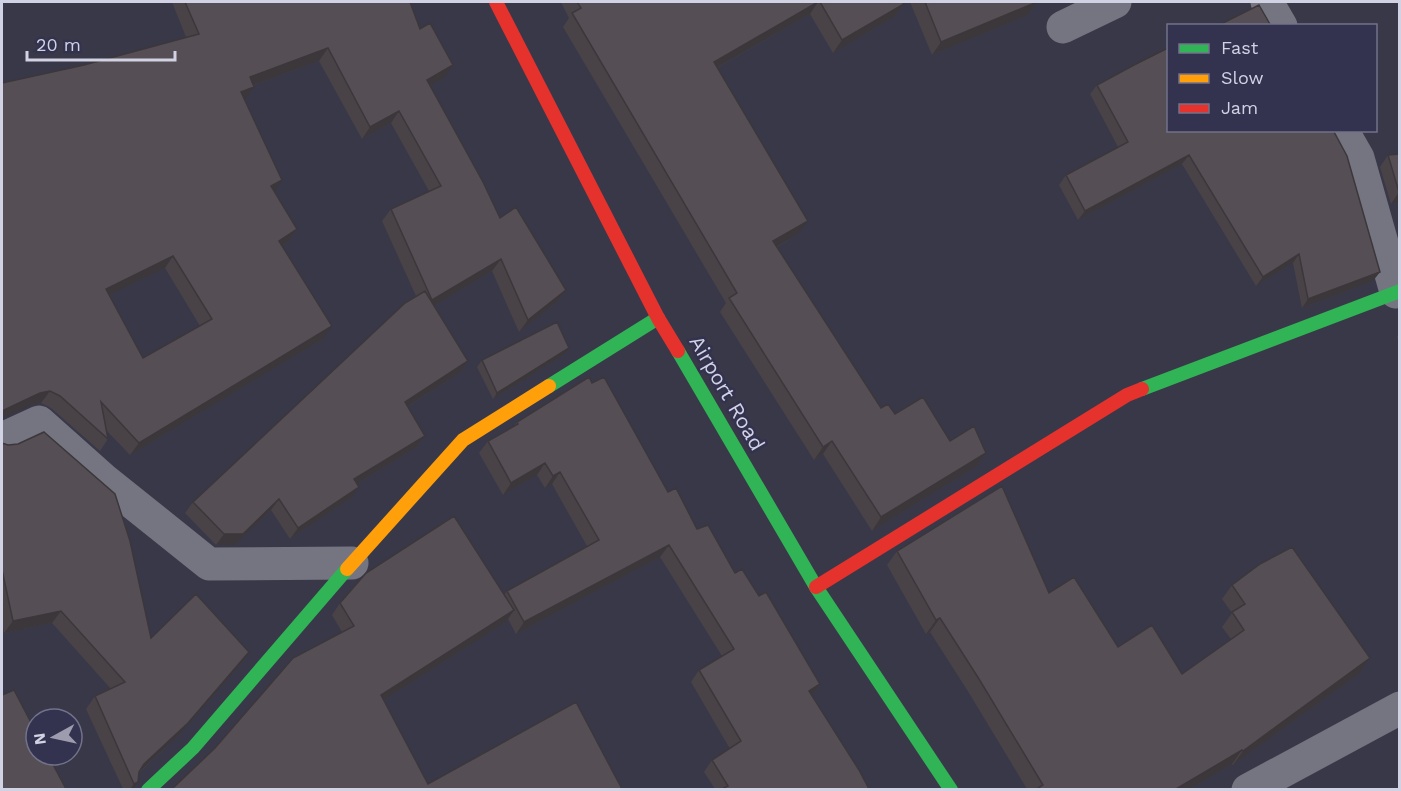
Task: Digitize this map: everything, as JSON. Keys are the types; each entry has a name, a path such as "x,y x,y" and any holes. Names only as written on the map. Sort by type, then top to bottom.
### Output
{"street":[{"name":"Airport Road","path":"496,2 658,318 816,587 951,789"},
{"path":"1064,27 1114,2"},
{"path":"1268,2 1280,24"},
{"path":"816,587 1127,395 1398,291 1358,158 1343,132"},
{"path":"148,789 193,748 352,563 463,440 658,318"},
{"path":"2,439 39,422 103,479 209,564 352,563"},
{"path":"1248,789 1400,708"}],"building":[{"path":"185,2 410,2 420,29 430,23 453,65 427,80 483,182 500,218 516,207 566,290 528,320 501,259 432,300 391,209 441,186 399,111 370,127 328,48 250,77 254,87 241,92 282,180 271,186 297,229 279,241 332,326 139,443 101,402 108,439 60,396 50,391 40,393 2,411 2,83 84,65 199,34","holes":["173,256 212,319 143,358 106,289"]},
{"path":"577,2 818,2 714,62 808,221 773,241 881,408 888,404 895,414 923,397 950,441 974,426 986,453 881,517 832,441 823,447 729,298 737,293 572,13 581,8"},
{"path":"820,2 902,2 904,4 842,40"},
{"path":"925,2 1037,2 941,42"},
{"path":"1259,5 1270,24 1221,24"},
{"path":"1167,48 1167,132 1334,132 1347,156 1380,272 1308,299 1299,254 1263,277 1189,155 1085,211 1066,175 1128,142 1097,85"},
{"path":"1400,154 1400,192 1399,192 1388,155"},
{"path":"425,291 468,361 405,402 425,436 354,479 359,487 298,528 279,499 243,534 224,534 193,502 405,303"},
{"path":"557,322 569,348 497,393 482,360"},
{"path":"589,377 592,383 604,377 668,492 676,488 697,529 708,525 735,573 742,569 759,596 766,592 820,684 809,691 869,789 722,789 728,786 712,760 741,741 699,670 734,649 669,545 524,622 507,591 599,540 560,472 553,476 545,463 511,483 488,441"},
{"path":"44,432 115,494 130,541 151,638 196,594 249,652 188,723 144,764 139,772 138,782 134,784 95,696 125,682 61,611 13,621 2,570 2,443 18,444"},
{"path":"1002,486 1049,593 1074,577 1118,647 1152,625 1182,674 1244,630 1232,612 1245,604 1232,585 1260,564 1292,547 1370,658 1243,751 1176,789 1039,789 1043,785 940,618 936,620 897,551"},
{"path":"454,516 514,610 381,695 428,784 576,702 622,789 172,789 215,748 293,658 354,626 340,603 366,573"},
{"path":"14,690 24,709 24,767 54,767 66,789 2,789 2,695"}],"traffic: fast":[{"path":"1142,389 1400,291"},
{"path":"549,386 658,318"},
{"path":"678,351 816,587 951,790"},
{"path":"148,790 193,748 347,569"}],"traffic: slow":[{"path":"347,569 463,440 549,386"}],"traffic: jam":[{"path":"496,2 658,318 678,351"},
{"path":"816,587 1127,395 1142,389"}]}
